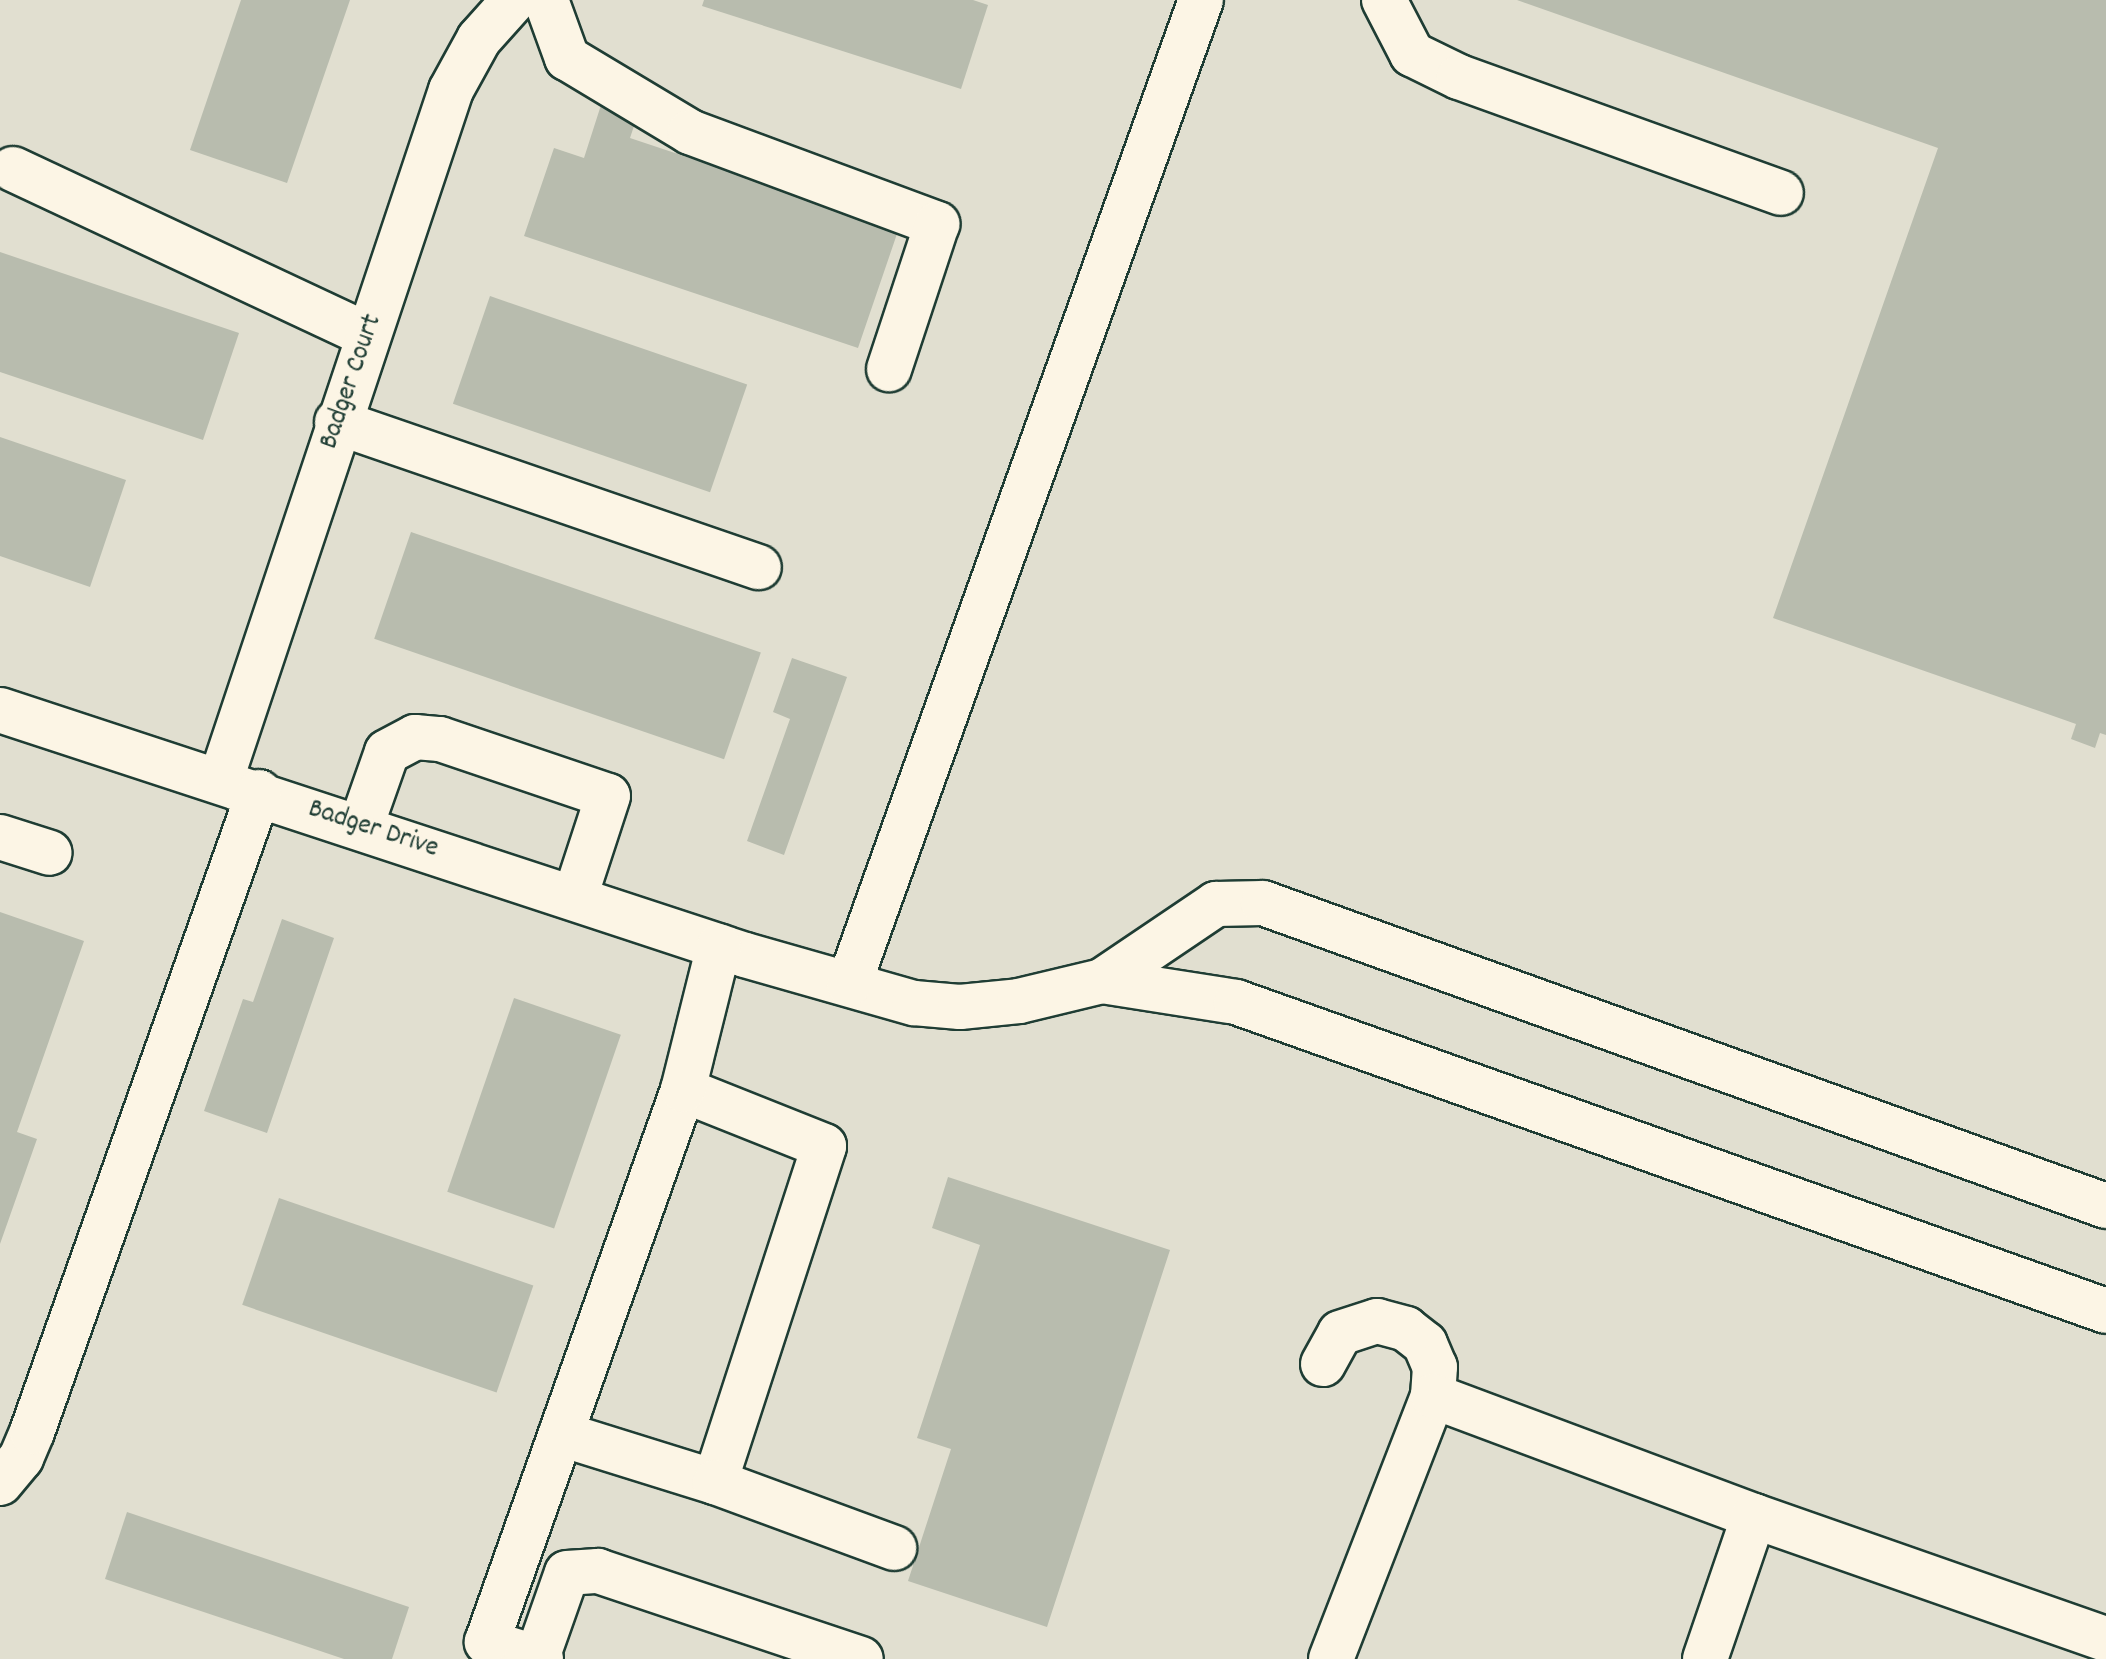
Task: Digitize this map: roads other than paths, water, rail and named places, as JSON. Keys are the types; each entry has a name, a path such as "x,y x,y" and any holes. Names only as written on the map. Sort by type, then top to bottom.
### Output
{"street":[{"name":"Badger Court","path":"0,1483 21,1458 32,1432 240,785 337,422 451,90 479,39 514,0"},
{"path":"546,0 567,58 690,132 937,224 889,369"},
{"path":"849,984 1201,0"},
{"path":"1384,0 1412,54 1459,77 1781,193"},
{"path":"13,169 368,335"},
{"path":"337,422 759,567"},
{"name":"Badger Drive","path":"0,710 240,785 732,950 914,1003 960,1007 1019,1001 1102,981"},
{"path":"361,826 387,752 415,737 440,739 608,796 575,897"},
{"path":"0,837 50,853"},
{"path":"1102,981 1216,904 1263,903 2106,1206"},
{"path":"732,950 487,1642 539,1658 567,1573 598,1571 861,1659"},
{"path":"1102,981 1250,1006 2106,1311"},
{"path":"683,1090 824,1146 715,1482"},
{"path":"1323,1364 1340,1333 1377,1321 1406,1329 1425,1344 1435,1367 1433,1396 1331,1659"},
{"path":"1433,1396 1754,1516 2106,1639"},
{"path":"561,1434 715,1482 894,1548"},
{"path":"1705,1659 1754,1516"}]}
